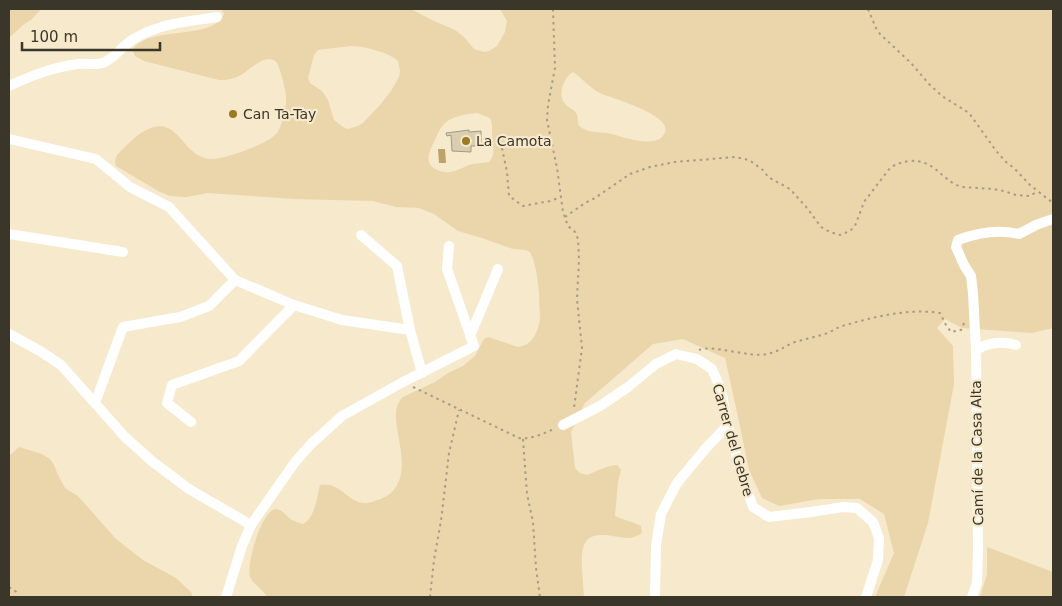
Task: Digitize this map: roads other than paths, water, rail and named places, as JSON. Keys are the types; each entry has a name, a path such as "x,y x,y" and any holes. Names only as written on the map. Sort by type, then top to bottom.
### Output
{"street":[{"path":"9,86 48,70 79,64 105,62 131,41 152,29 169,24 217,17"},
{"path":"9,139 96,159 130,187 169,207 235,280 294,305 342,320 410,330"},
{"name":"Camí de la Casa Alta","path":"972,597 977,583 978,560 976,350 971,276 956,247 958,240 973,234 1008,231 1020,234 1036,225 1053,219"},
{"path":"9,234 123,252"},
{"path":"362,235 397,266 410,330 422,373"},
{"path":"226,597 242,546 251,525 295,462 310,444 342,416 474,346 447,269 449,246"},
{"path":"470,336 498,269"},
{"path":"95,403 123,328 180,317 209,306 235,280"},
{"path":"191,422 168,403 172,385 239,361 294,305"},
{"path":"9,334 61,365 125,437 153,462 189,489 251,525"},
{"path":"976,350 989,343 1006,342 1016,345"},
{"name":"Carrer del Gebre","path":"568,422 600,406 628,387 656,364 676,354 697,359 712,369 721,390 740,469 753,507 769,517 843,507 857,508 873,522 879,538 878,560 866,597"},
{"path":"654,597 656,546 662,514 677,483 728,425"}],"place":[{"name":"Can Ta-Tay","path":"233,114"},
{"name":"La Camota","path":"466,141"}]}
